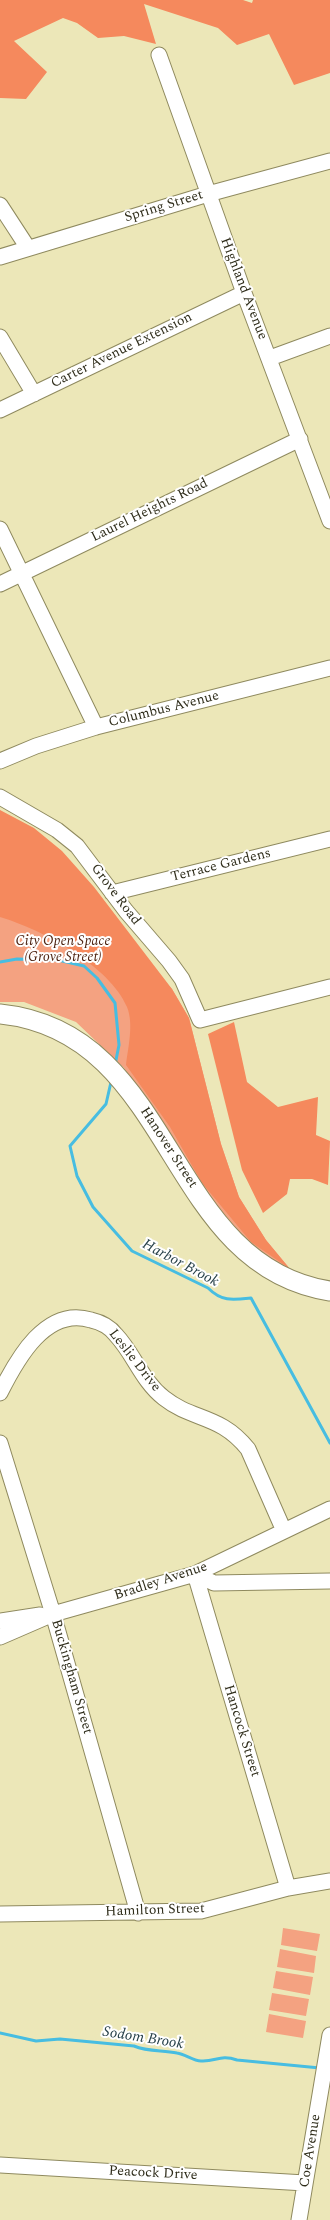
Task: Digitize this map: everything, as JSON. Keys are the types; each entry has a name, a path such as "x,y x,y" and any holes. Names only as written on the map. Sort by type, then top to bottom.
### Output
{"main road":[{"name":"Hanover Street","path":"0,1014 32,1020 53,1027 92,1050 112,1069 139,1104 208,1210 237,1246 272,1271 294,1282 330,1291"}],"street":[{"name":"Highland Avenue","path":"159,55 244,293 300,439 326,497 330,521"},
{"name":"Spring Street","path":"0,257 208,194 330,161"},
{"path":"0,205 28,248"},
{"name":"Carter Avenue Extension","path":"0,410 244,293"},
{"path":"270,358 330,336"},
{"path":"0,337 34,394"},
{"name":"Laurel Heights Road","path":"0,584 300,439"},
{"path":"0,529 96,727"},
{"name":"Columbus Avenue","path":"0,761 43,744 96,727 330,668"},
{"name":"Grove Road","path":"0,796 58,830 77,846 112,893 182,979 200,1020 330,987"},
{"name":"Terrace Gardens","path":"112,893 330,839"},
{"name":"Leslie Drive","path":"0,1393 18,1362 32,1342 54,1322 79,1316 108,1327 116,1335 160,1394 175,1405 230,1429 240,1439 248,1450 284,1530"},
{"name":"Buckingham Street","path":"0,1443 52,1614 138,1913"},
{"name":"Bradley Avenue","path":"0,1621 52,1614 195,1574 330,1509"},
{"path":"195,1574 214,1583 330,1582"},
{"name":"Hancock Street","path":"195,1574 288,1888"},
{"name":"Bradley Avenue","path":"0,1637 52,1614"},
{"name":"Hamilton Street","path":"0,1914 201,1911 288,1888 330,1881"},
{"name":"Coe Avenue","path":"300,2220 330,2035"},
{"name":"Peacock Drive","path":"0,2165 305,2183"}],"green space":[{"name":"City Open Space (Grove Street)","path":"0,813 172,989 189,1018 221,1144 239,1197 266,1240 290,1269 288,1276 226,1227 124,1068 76,1022 24,1002 0,1002"},
{"path":"283,1928 320,1934 317,1951 281,1945"},
{"path":"280,1949 316,1956 314,1973 277,1967"},
{"path":"276,1971 313,1977 310,1995 273,1988"},
{"path":"272,1993 309,1999 306,2016 269,2010"},
{"path":"269,2014 306,2021 303,2038 266,2032"}],"shaded area":[{"path":"0,0 243,0 252,3 253,0 330,0 330,73 294,85 269,34 237,45 218,28 144,4 156,44 124,36 98,38 77,23 63,18 14,41 47,72 26,99 0,98"},
{"name":"City Open Space (Grove Street)","path":"0,810 34,828 62,851 94,887 172,989 189,1018 221,1144 239,1197 266,1240 290,1269 251,1242 202,1183 170,1127 126,1065 130,1036 129,1014 127,1007 118,992 106,977 72,951 54,940 35,930 0,917"},
{"path":"234,1022 247,1082 278,1107 318,1097 316,1135 330,1141 328,1185 312,1179 290,1179 287,1194 263,1213 242,1170 208,1034"}],"waterway":[{"name":"Harbor Brook","path":"0,962 17,959 58,960 84,966 97,978 115,1003 119,1045 115,1065"},
{"name":"Harbor Brook","path":"111,1082 106,1104 70,1146 77,1176 93,1207 132,1251 208,1288 213,1293 223,1298 251,1298 330,1443"},
{"name":"Sodom Brook","path":"0,2033 36,2041 60,2039 134,2046 180,2054 198,2061 231,2058 237,2060 320,2068"}]}
